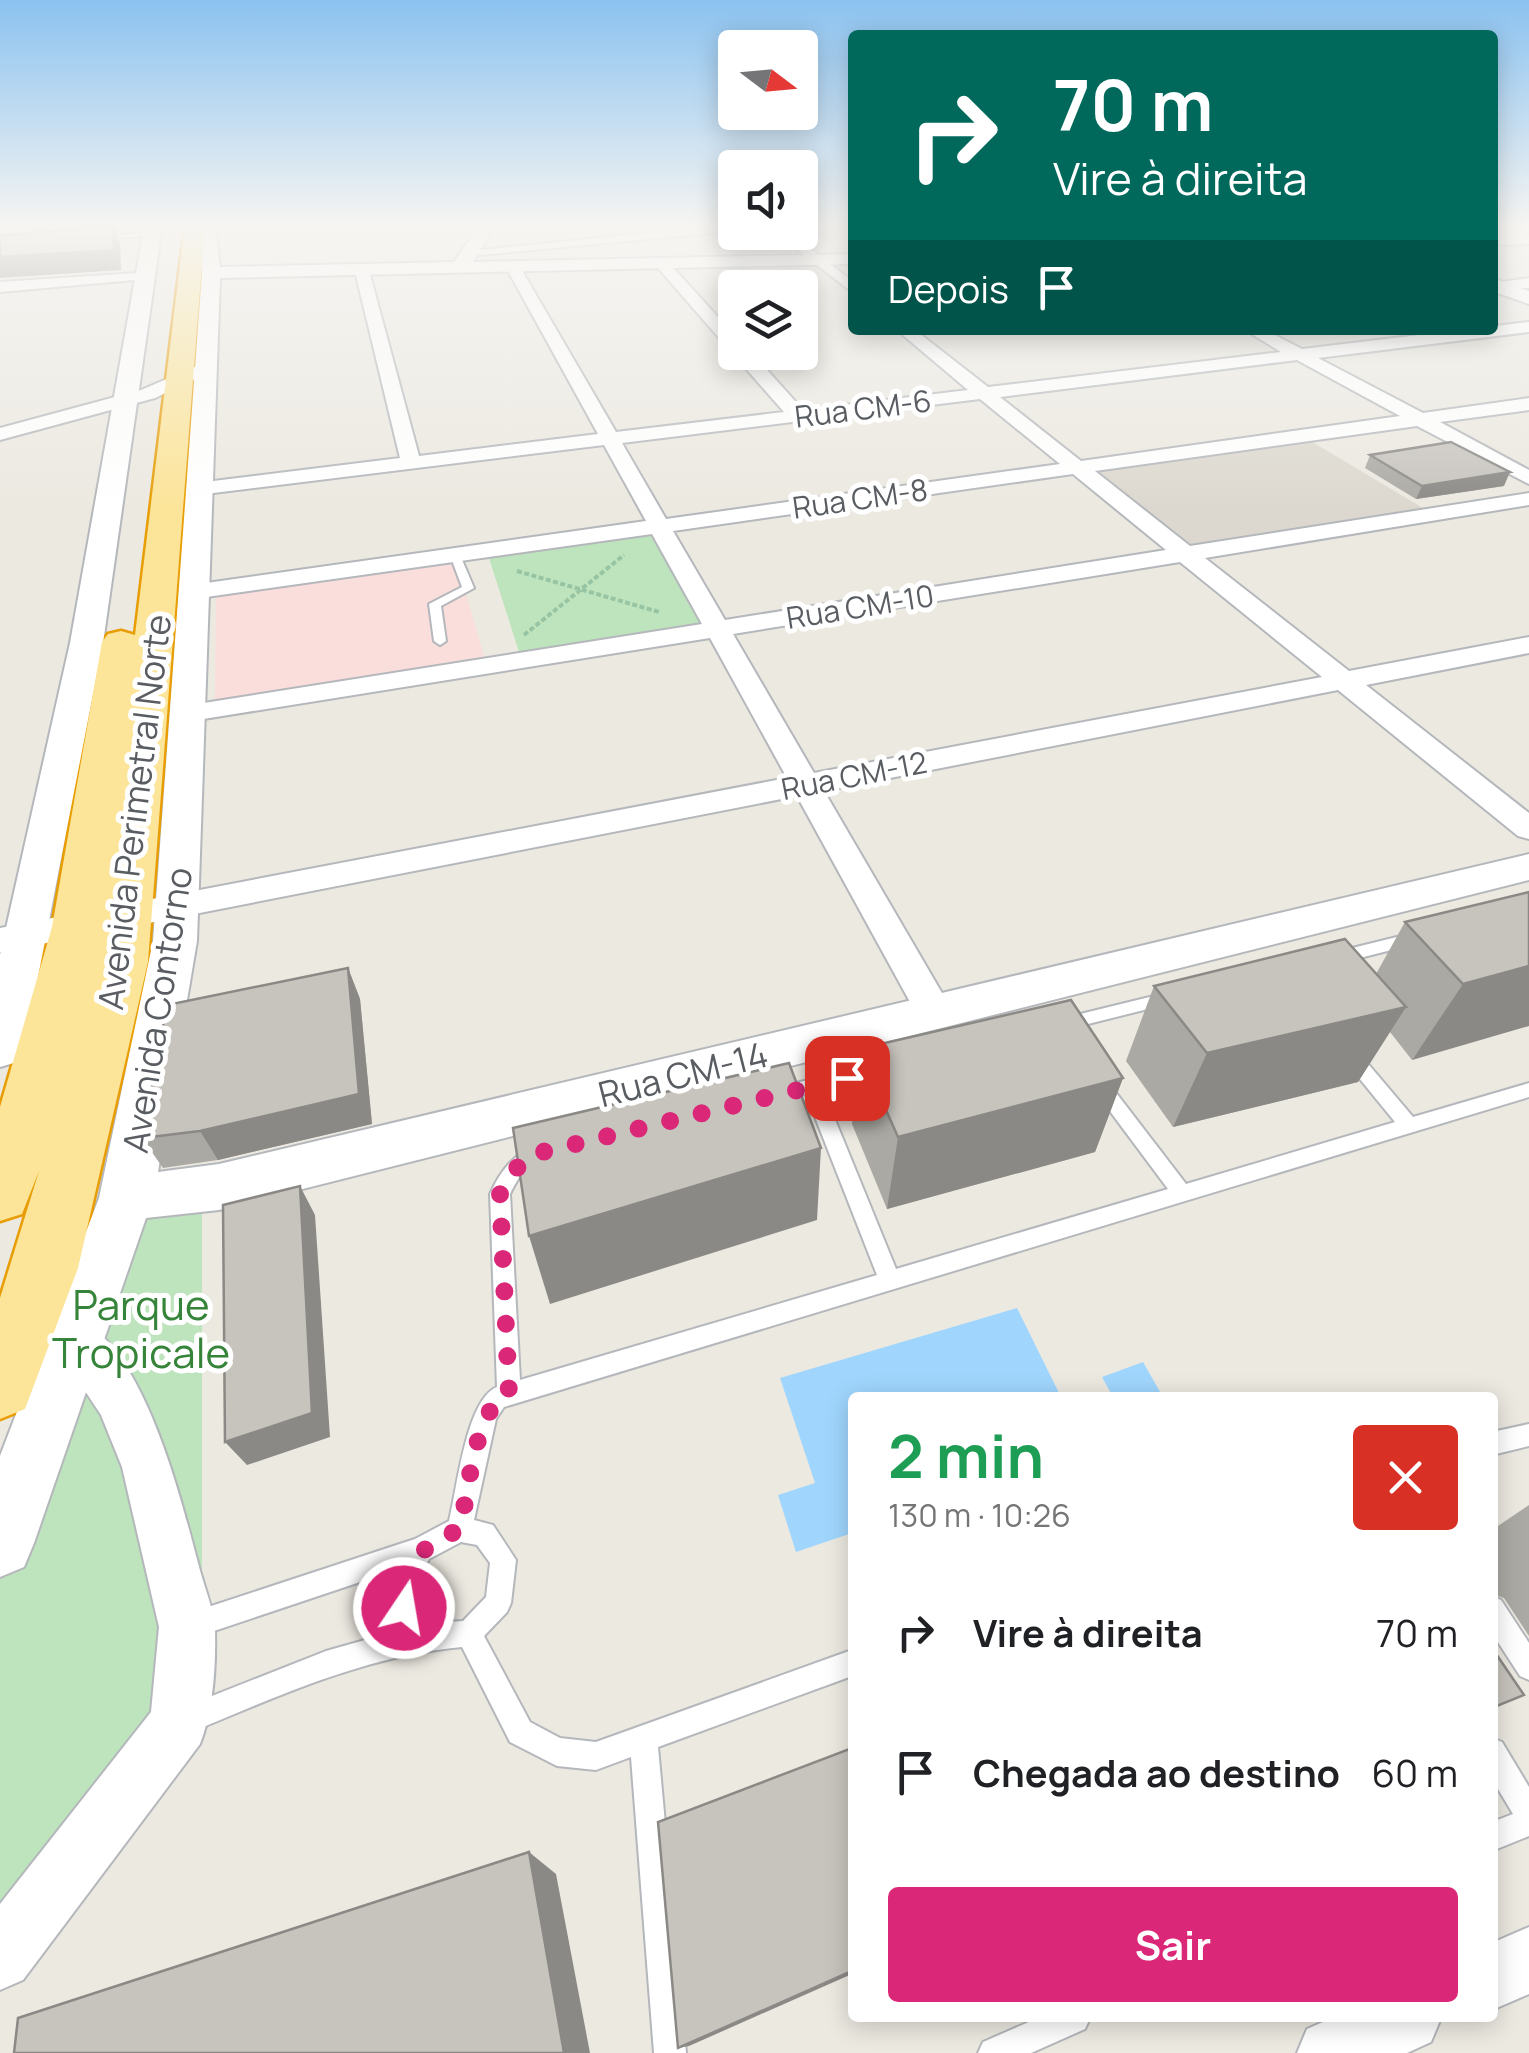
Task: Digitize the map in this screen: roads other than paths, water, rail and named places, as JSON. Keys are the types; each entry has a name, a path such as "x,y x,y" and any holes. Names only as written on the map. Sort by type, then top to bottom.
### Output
{"highway":[{"name":"Avenida Perimetral Norte","path":"0,1194 83,925 163,320"},
{"name":"Avenida Perimetral Norte","path":"156,391 178,320"},
{"name":"Avenida Perimetral Norte","path":"0,1385 45,1268 99,1066 83,925"}],"street":[{"name":"Avenida Contorno","path":"0,1049 83,925 190,713 197,490 156,391 150,320"},
{"path":"375,320 411,462"},
{"path":"543,320 934,1012"},
{"name":"Rua CM-6","path":"1498,331 1529,327"},
{"path":"912,335 1529,829"},
{"path":"1262,335 1529,478"},
{"name":"Rua CM-6","path":"197,490 1464,335"},
{"path":"757,370 798,416"},
{"path":"0,434 156,391"},
{"name":"Rua CM-8","path":"192,592 1529,404"},
{"name":"Rua CM-10","path":"190,713 1529,499"},
{"name":"Rua CM-12","path":"83,925 1529,645"},
{"name":"Rua CM-14","path":"126,1198 219,1187 1529,867"},
{"name":"Avenida Contorno","path":"0,1543 126,1198 83,925"},
{"path":"0,1957 179,1723 187,1627 147,1467 119,1400 73,1338"},
{"path":"1498,1974 1529,1960"},
{"path":"1331,2053 1398,2022"}],"lane":[{"path":"440,642 435,604 468,588 457,555"},
{"path":"1319,962 1428,935"},
{"path":"1053,1033 1188,994"},
{"path":"1345,1048 1408,1125"},
{"path":"756,1100 906,1063"},
{"path":"1090,1072 1182,1193"},
{"path":"812,1086 890,1281"},
{"path":"460,1529 485,1415 497,1398 1529,1090"},
{"path":"509,1394 500,1194 507,1178 530,1155 568,1146"},
{"path":"1498,1443 1529,1435"},
{"path":"179,1723 294,1677 424,1634 470,1632 498,1603 503,1560 484,1534 460,1529 420,1550 187,1627"},
{"path":"420,1550 404,1580 404,1608 424,1634"},
{"path":"1498,1618 1529,1667"},
{"path":"470,1632 520,1732 557,1752 596,1756 848,1665"},
{"path":"643,1739 670,2053"},
{"path":"1498,1762 1529,1814"},
{"path":"1498,1835 1529,1822"},
{"path":"994,2053 1065,2022"}],"water":[{"path":"1017,1308 1059,1392 848,1392 848,1534 796,1552 778,1495 815,1483 780,1378"},
{"path":"1143,1362 1160,1392 1110,1392 1102,1377"}],"park label":[{"name":"Parque Tropicale","path":"141,1328"}]}
